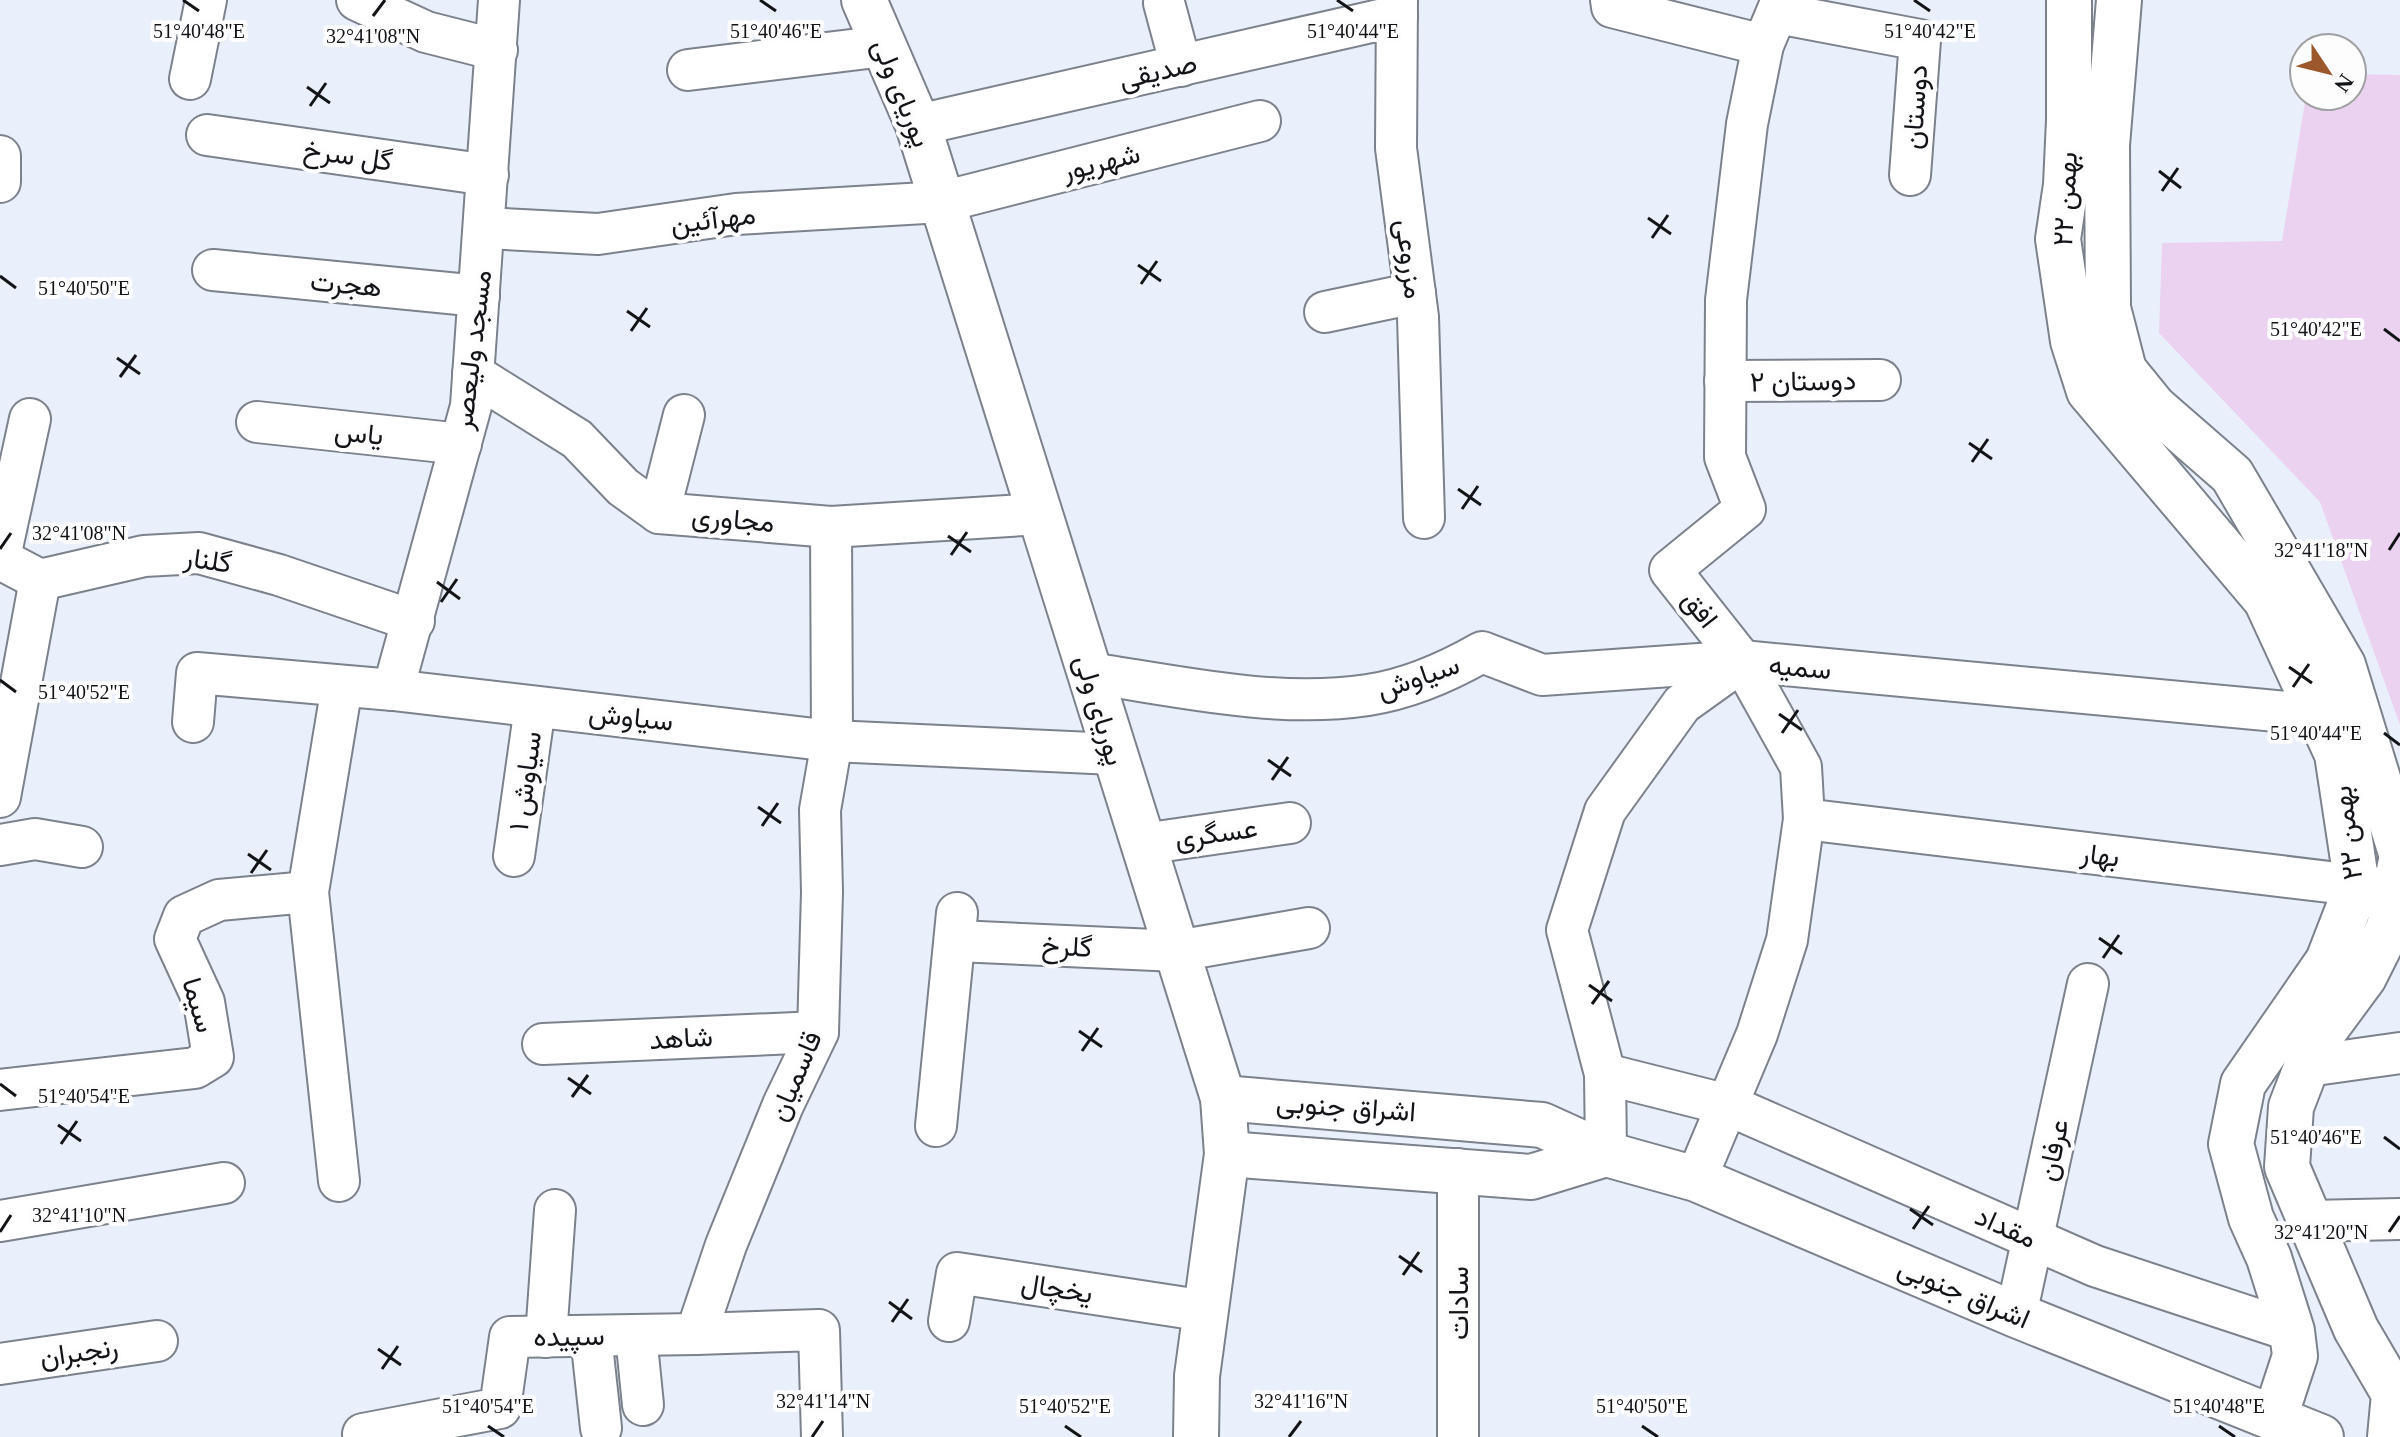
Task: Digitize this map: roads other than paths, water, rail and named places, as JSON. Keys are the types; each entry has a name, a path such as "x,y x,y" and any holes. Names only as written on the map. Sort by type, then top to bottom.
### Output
{"street":[{"path":"190,79 206,0"},
{"path":"357,0 426,32 497,50"},
{"name":"مسجد ولیعصر","path":"393,690 471,406 499,0"},
{"name":"پوریای ولی","path":"864,0 918,125 1223,1098 1227,1154 1197,1376 1196,1437"},
{"name":"دوستان","path":"1611,0 1612,7 1774,19 1920,40 1910,175"},
{"name":"۲۲ بهمن","path":"2069,0 2069,133 2058,239 2073,341 2089,391 2266,600 2388,873"},
{"name":"۲۲ بهمن","path":"2119,0 2107,145 2108,308 2124,370 2154,407 2232,475 2343,665 2388,873 2389,927 2364,977 2316,1042 2291,1107 2287,1167 2347,1307 2397,1394 2390,1437"},
{"path":"1164,3 1181,66"},
{"name":"صدیقی","path":"918,125 1181,66 1397,8"},
{"name":"مزروعی","path":"1397,8 1396,148 1415,293 1424,454 1424,518"},
{"name":"افق","path":"1696,1179 1757,1034 1787,940 1804,819 1801,767 1742,661 1670,570 1745,509 1725,457 1726,300 1747,124 1774,19"},
{"path":"688,70 884,46"},
{"name":"شهریور","path":"942,202 1260,121"},
{"name":"گل سرخ","path":"207,135 488,175"},
{"path":"0,156 0,182"},
{"name":"مهرآئین","path":"485,228 598,234 736,214 942,202"},
{"name":"هجرت","path":"213,270 479,296"},
{"path":"1325,312 1415,293"},
{"name":"مجاوری","path":"473,374 577,439 623,487 659,513 831,527 1040,514"},
{"name":"دوستان ۲","path":"1725,381 1880,380"},
{"path":"659,513 684,415"},
{"path":"0,797 40,580 0,558 30,419"},
{"name":"یاس","path":"257,422 461,444"},
{"name":"قاسمیان","path":"696,1334 726,1245 777,1119 818,1032 822,892 820,810 832,741 831,527"},
{"name":"گلنار","path":"40,580 144,556 199,553 279,575 414,621"},
{"name":"سیاوش","path":"1089,673 1264,698 1369,695 1444,673 1482,652 1542,675 1742,661"},
{"name":"سمیه","path":"1606,1154 1605,1074 1567,930 1605,811 1682,704 1742,661 2319,715"},
{"name":"سیاوش","path":"193,722 197,673 393,690 832,741 1114,754"},
{"path":"339,1181 308,892 342,686"},
{"name":"سیاوش ۱","path":"514,856 535,707"},
{"name":"بهار","path":"1804,819 2388,873"},
{"name":"عسگری","path":"1143,844 1290,823"},
{"path":"0,845 35,839 82,847"},
{"name":"۲۲ بهمن","path":"2275,1417 2295,1356 2292,1331 2269,1258 2251,1218 2231,1144 2243,1084 2388,873"},
{"name":"سیما","path":"0,1090 195,1068 213,1057 204,1002 175,939 184,916 219,900 308,892"},
{"name":"گلرخ","path":"936,1126 957,927 1177,951 1309,928"},
{"name":"عرفان","path":"2016,1315 2088,984"},
{"name":"شاهد","path":"543,1044 818,1032"},
{"path":"2308,1066 2400,1053"},
{"name":"مقداد","path":"1605,1074 1728,1105 2095,1266 2292,1331"},
{"name":"اشراق جنوبی","path":"1223,1098 1542,1125 1606,1154 1696,1179 2016,1315 2321,1437"},
{"name":"اشراق جنوبی","path":"1227,1154 1458,1169 1531,1177 1606,1154"},
{"name":"سادات","path":"1458,1169 1458,1437"},
{"path":"0,1221 224,1183"},
{"path":"546,1337 555,1210"},
{"path":"2310,1221 2400,1219"},
{"name":"یخچال","path":"949,1321 957,1273 1206,1311"},
{"path":"2292,1331 2347,1307"},
{"path":"696,1334 819,1330 822,1437"},
{"name":"سپیده","path":"363,1434 500,1408 510,1337 696,1334"},
{"path":"636,1335 643,1405"},
{"path":"591,1336 601,1428"},
{"name":"رنجبران","path":"0,1364 157,1341"}]}
